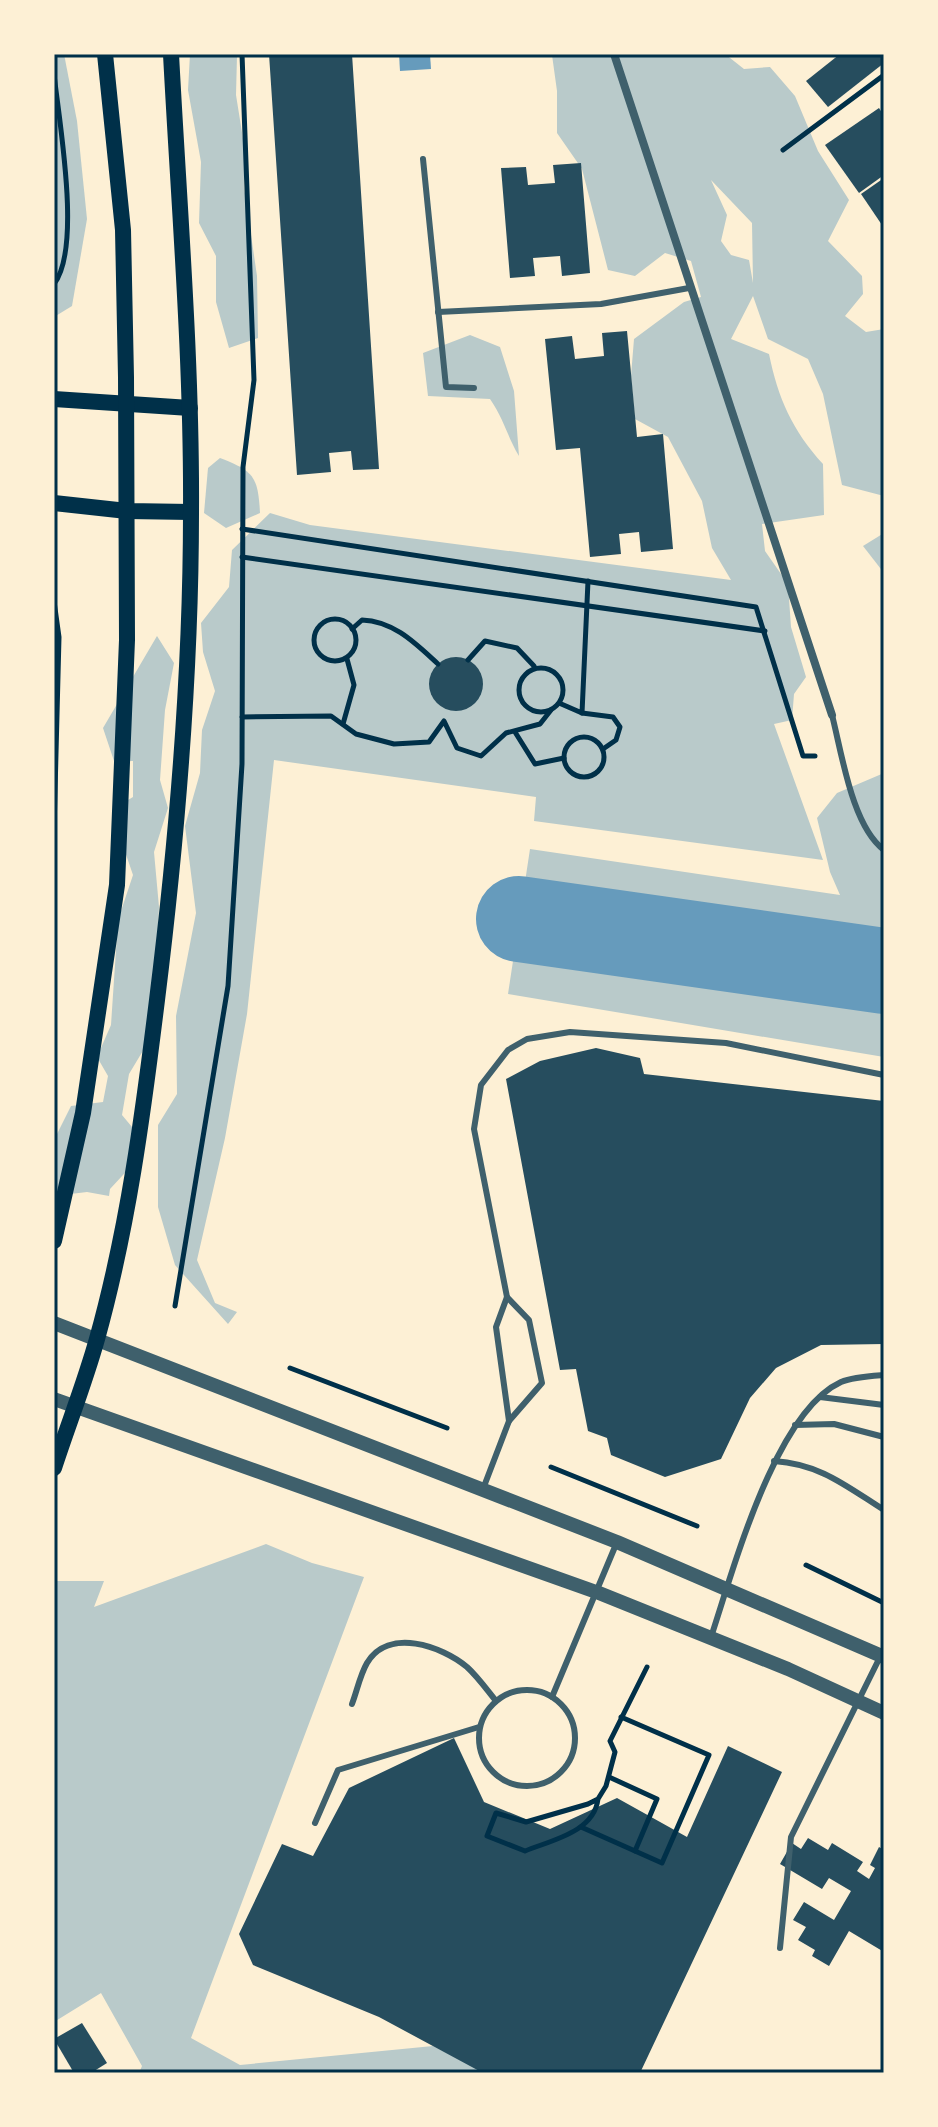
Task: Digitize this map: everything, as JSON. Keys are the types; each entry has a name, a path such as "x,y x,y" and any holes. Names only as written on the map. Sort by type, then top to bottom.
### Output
{"main road":[{"path":"54,1241 83,1113 117,885 127,640 126,405 123,230 105,54"},
{"path":"54,1468 97,1340 125,1222 142,1119 170,893 190,628 191,512 190,408 171,54"},
{"path":"54,399 190,408"},
{"path":"54,503 127,511 191,512"}],"street":[{"path":"614,54 832,715"},
{"path":"54,1323 617,1542 883,1656"},
{"path":"54,1399 599,1593 711,1637 884,1713"}],"lane":[{"path":"423,159 446,387 474,388"},
{"path":"438,312 601,304 689,288"},
{"path":"832,715 854,799 873,842 884,850"},
{"path":"509,1421 508,1391 496,1327 507,1297 474,1129 475,1106 481,1085 508,1050 549,1033 570,1032 726,1043 884,1075"},
{"path":"483,1489 509,1421 542,1383 529,1320 507,1297"},
{"path":"711,1637 774,1461 795,1425 820,1397 842,1382 883,1375"},
{"path":"820,1397 884,1405"},
{"path":"795,1425 834,1424 884,1437"},
{"path":"774,1461 804,1463 884,1510"},
{"path":"552,1697 599,1593 617,1542"},
{"path":"352,1704 368,1661 383,1647 400,1641 453,1657 469,1669 496,1701"},
{"path":"780,1948 791,1837 883,1656"},
{"path":"523,1689 552,1697 572,1720 575,1736 573,1752 554,1778 539,1785 522,1787 507,1782 493,1772 479,1743 479,1727 496,1701 523,1689"},
{"path":"315,1823 338,1770 479,1727"}],"path":[{"path":"175,1306 228,986 242,717 243,467 254,380 242,54"},
{"path":"54,74 69,227 61,275 54,284"},
{"path":"783,150 884,75"},
{"path":"242,529 756,607 803,756 843,758"},
{"path":"242,557 765,631"},
{"path":"582,713 588,581"},
{"path":"54,601 59,637 54,831"},
{"path":"343,724 354,685 347,659 356,642 348,623 334,619 322,624 315,634 316,647 324,657 347,659"},
{"path":"352,629 362,620 380,620 412,640 438,664"},
{"path":"468,660 485,641 517,648 534,666"},
{"path":"242,717 331,716 356,734 394,744 429,742 444,721 457,748 481,756 506,733 540,724 559,703 563,689 553,671 538,668 525,676 520,690 524,704 537,712 551,710"},
{"path":"559,703 582,713 613,717 620,727 616,740 603,749"},
{"path":"515,732 535,764 564,758"},
{"path":"580,737 594,739 603,749 601,769 585,778 568,771 564,758 568,744 580,737"},
{"path":"290,1368 447,1428"},
{"path":"551,1467 697,1526"},
{"path":"806,1565 884,1603"},
{"path":"598,1799 526,1822 496,1813 487,1836 525,1851 581,1827 596,1813 615,1752 610,1741 647,1667"},
{"path":"581,1827 662,1863 709,1755 621,1717"},
{"path":"609,1777 657,1799 635,1851"}],"shaded area":[{"path":"54,54 64,54 77,121 87,219 72,306 54,317"},
{"path":"190,54 237,56 236,95 244,145 244,187 257,276 258,338 229,348 216,302 216,256 199,223 201,162 188,90"},
{"path":"725,54 744,69 770,67 795,96 818,151 849,200 828,241 862,276 863,294 845,316 866,332 884,329 884,496 842,485 823,394 808,359 768,339 753,296 731,339 769,354 788,413 823,464 824,515 762,524 765,551 788,584 791,627 806,677 794,694 792,720 774,724 823,860 534,821 536,797 274,760 247,1014 225,1138 197,1260 215,1303 237,1312 228,1324 175,1265 158,1207 158,1125 177,1094 176,1016 196,913 185,826 200,773 202,730 215,691 203,652 201,623 229,587 232,550 270,513 310,525 731,580 712,548 702,501 668,437 635,419 631,376 634,339 684,302 701,297 691,261 665,253 635,276 608,270 582,169 557,133 557,91 552,55","holes":["711,180 752,223 753,283 749,260 731,255 721,241 727,215"]},
{"path":"470,335 500,347 514,391 519,456 490,399 428,396 423,353"},
{"path":"220,458 240,467 252,477 259,501 260,513 226,528 204,513 208,468"},
{"path":"884,533 884,573 863,546"},
{"path":"157,636 174,663 165,710 160,780 168,808 154,852 159,907 153,1034 129,1074 122,1115 132,1127 135,1162 110,1189 109,1196 87,1192 54,1196 54,1140 71,1106 103,1102 108,1076 97,1057 111,1025 118,920 133,875 119,834 128,800 133,797 133,761 114,761 103,728"},
{"path":"884,773 884,1057 508,994 530,849 840,895 830,872 817,818 837,793"},
{"path":"266,1544 312,1563 364,1577 191,2038 240,2065 433,2046 488,2073 139,2073 142,2066 101,1993 54,2022 54,1581 104,1581 94,1607"}],"water":[{"path":"399,54 430,54 431,69 400,71"}],"building":[{"path":"269,54 352,54 379,469 353,470 351,451 329,453 331,472 297,475"},
{"path":"840,54 884,54 884,63 828,107 806,81"},
{"path":"879,108 884,116 884,175 859,193 825,145"},
{"path":"581,163 590,273 562,276 560,256 533,258 535,276 510,278 501,168 526,167 528,185 555,183 553,165"},
{"path":"884,178 884,228 861,194"},
{"path":"627,331 637,437 663,434 673,549 641,552 639,532 619,534 621,554 590,557 580,448 556,450 545,339 572,336 575,359 604,356 602,333"},
{"path":"456,657 475,665 483,684 475,703 456,711 437,703 429,684 437,665"},
{"path":"596,1048 640,1058 644,1074 884,1101 884,1344 821,1345 776,1368 750,1398 721,1459 665,1477 611,1455 607,1438 588,1431 576,1369 560,1370 506,1079 540,1061"},
{"path":"454,1738 484,1802 550,1829 617,1798 687,1837 728,1746 782,1772 640,2073 483,2073 379,2017 253,1965 239,1934 282,1844 313,1856 349,1788"},
{"path":"808,1838 828,1850 832,1843 863,1862 857,1871 869,1879 875,1868 870,1865 879,1847 884,1850 884,1952 849,1931 829,1966 812,1956 815,1950 798,1940 806,1927 793,1920 804,1902 834,1920 851,1891 829,1878 822,1889 780,1864 792,1843 801,1849"},
{"path":"82,2023 107,2063 91,2073 74,2073 54,2039"}],"waterway":[{"path":"519,919 884,971"}]}
